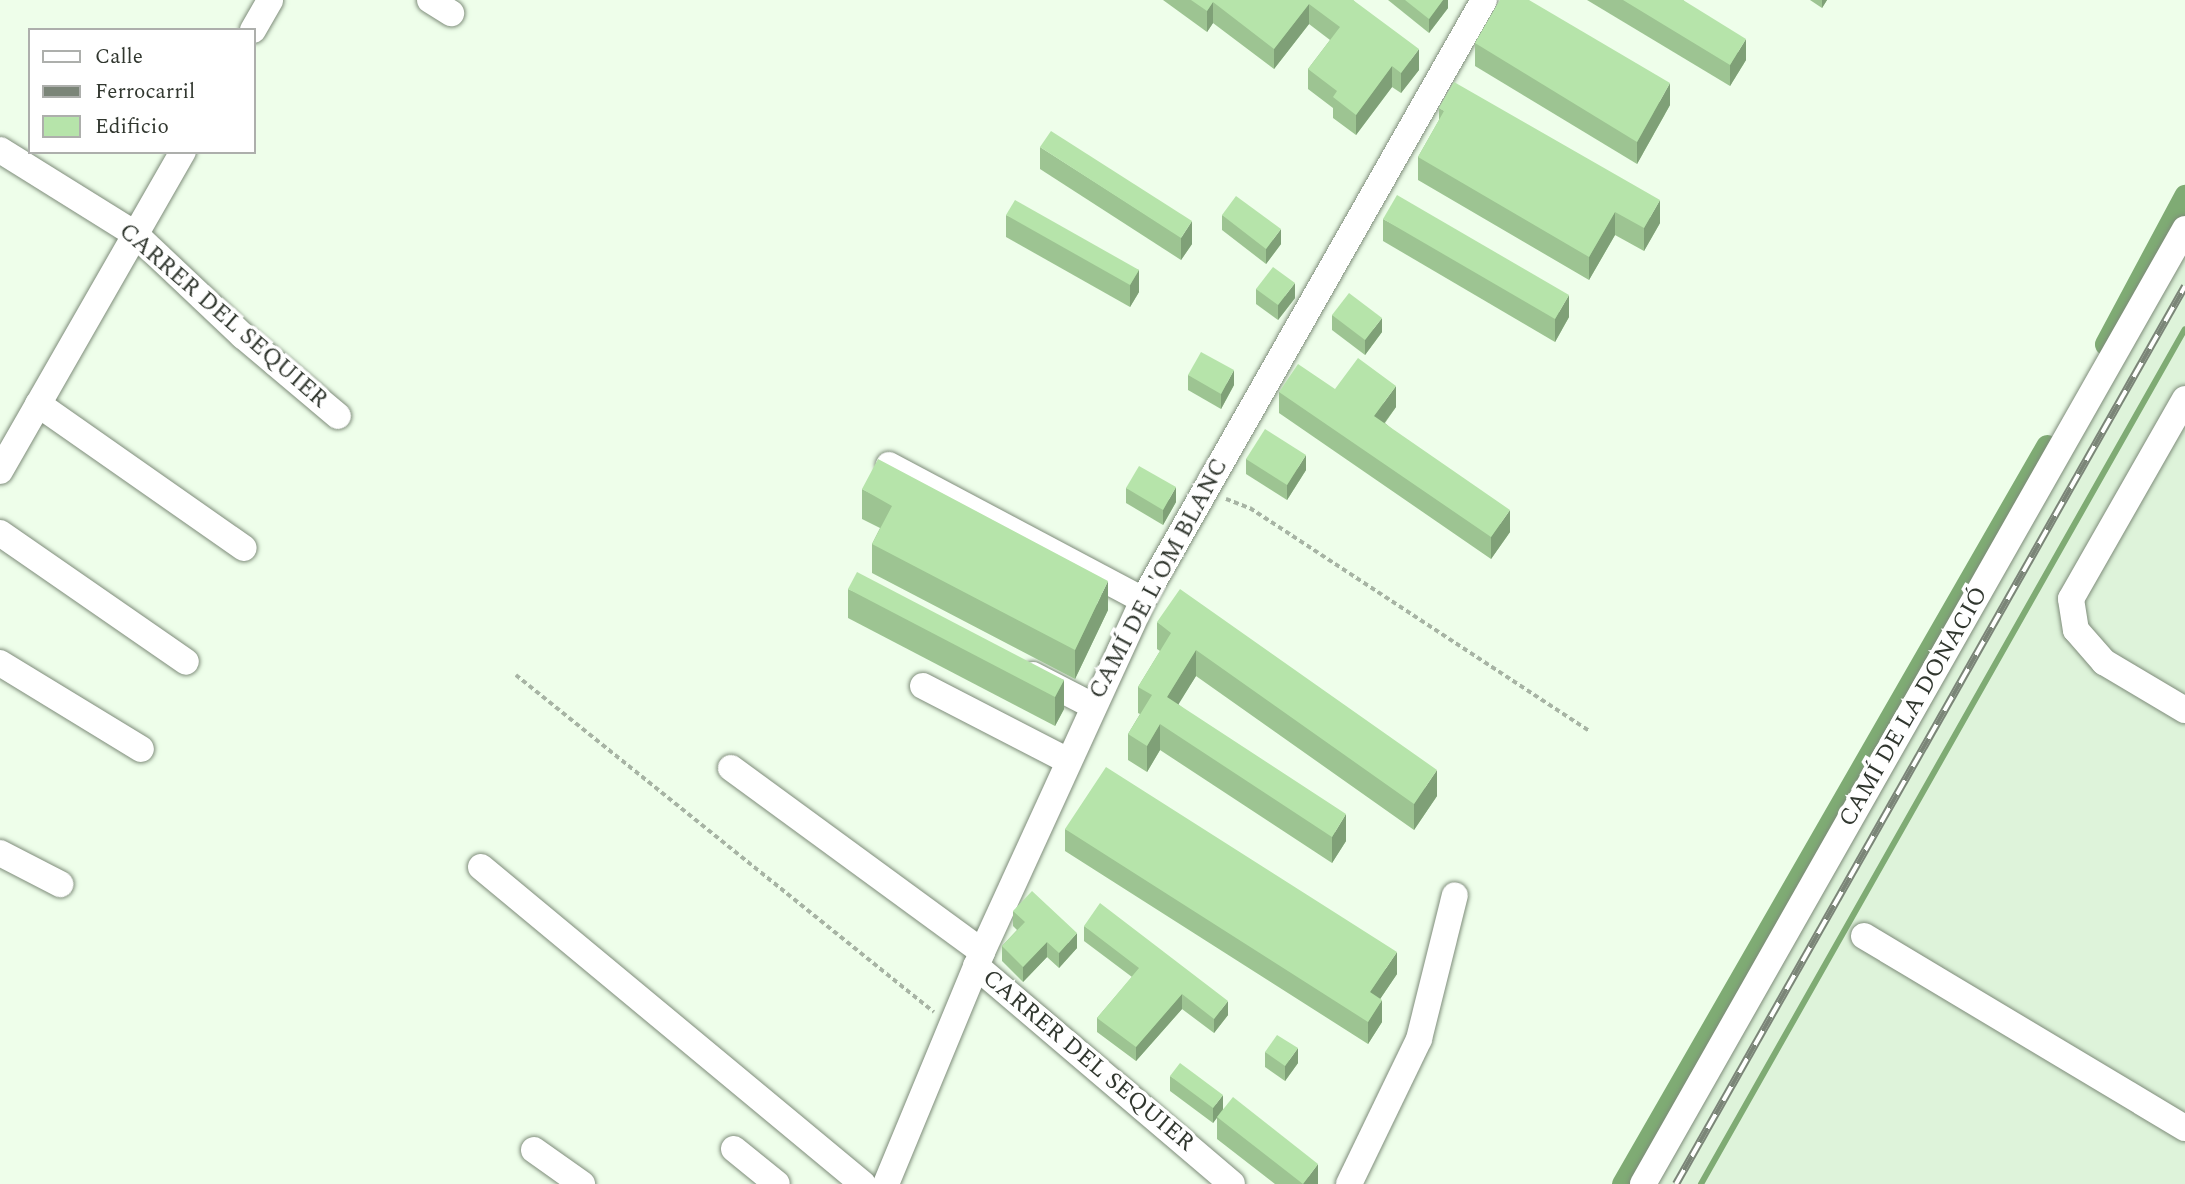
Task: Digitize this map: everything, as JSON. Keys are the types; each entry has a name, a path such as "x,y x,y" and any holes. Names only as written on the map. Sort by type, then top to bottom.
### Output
{"street":[{"path":"254,28 270,0"},
{"name":"CAMÍ DE L'OM BLANC","path":"886,1184 979,959 1091,705 1143,600 1484,0"},
{"name":"CARRER DEL SEQUIER","path":"0,150 135,234 243,336 338,416"},
{"path":"0,471 182,154"},
{"name":"CAMÍ DE LA DONACIÓ","path":"1643,1184 2185,229"},
{"path":"2185,399 2071,599 2076,630 2104,662 2185,710"},
{"path":"38,404 244,548"},
{"path":"889,465 1143,600"},
{"path":"0,533 186,662"},
{"path":"1009,662 1091,705"},
{"path":"0,663 141,750"},
{"path":"923,686 1068,761"},
{"name":"CARRER DEL SEQUIER","path":"731,768 979,959 1232,1184"},
{"path":"0,853 60,884"},
{"path":"481,867 863,1184"},
{"path":"1349,1184 1419,1039 1455,895"},
{"path":"1864,936 2185,1128"},
{"path":"734,1149 777,1184"},
{"path":"534,1150 582,1184"}],"path":[{"path":"1205,492 1251,508 1589,731"},
{"path":"516,675 951,1026"}],"shaded area":[{"path":"2185,203 2185,1184 1634,1184"}],"building":[{"path":"1191,0 1353,0 1419,49 1401,73 1392,66 1356,115 1333,97 1337,91 1308,69 1340,27 1309,4 1274,49 1213,2 1207,11"},
{"path":"1405,0 1443,0 1429,19"},
{"path":"1500,0 1529,0 1670,83 1637,142 1475,43"},
{"path":"1623,0 1683,0 1746,39 1730,65"},
{"path":"1454,82 1660,200 1644,228 1615,212 1589,257 1418,157 1444,111 1439,108"},
{"path":"1051,131 1192,221 1181,238 1040,147"},
{"path":"1397,195 1569,295 1555,319 1383,219"},
{"path":"1236,196 1281,229 1266,249 1222,215"},
{"path":"1015,200 1139,270 1130,285 1006,215"},
{"path":"1273,267 1295,283 1278,305 1256,289"},
{"path":"1349,293 1382,318 1365,340 1332,315"},
{"path":"1201,352 1234,370 1221,394 1188,375"},
{"path":"1358,358 1396,386 1374,416 1510,510 1491,537 1279,392 1298,364 1335,389"},
{"path":"1265,429 1306,455 1287,485 1246,459"},
{"path":"878,459 1108,581 1075,650 872,544 892,506 862,489"},
{"path":"1139,466 1176,487 1163,510 1126,488"},
{"path":"857,572 1064,680 1055,697 848,589"},
{"path":"1180,589 1437,770 1414,804 1196,650 1167,697 1346,814 1332,837 1160,724 1147,746 1128,734 1152,695 1138,687 1171,633 1157,622"},
{"path":"1106,767 1397,952 1370,992 1382,1000 1368,1022 1065,829"},
{"path":"1032,891 1077,933 1059,953 1047,942 1023,967 1002,946 1025,922 1013,911"},
{"path":"1100,903 1228,1001 1214,1019 1182,994 1136,1047 1097,1018 1139,968 1084,926"},
{"path":"1277,1035 1298,1048 1285,1066 1265,1052"},
{"path":"1180,1063 1223,1095 1213,1108 1170,1076"},
{"path":"1233,1097 1318,1164 1303,1184 1217,1117"}],"waterway":[{"path":"2106,344 2185,196"},
{"path":"1701,1184 2185,329"},
{"path":"1623,1184 2047,446"}],"railway":[{"path":"1676,1184 2185,286"}]}
